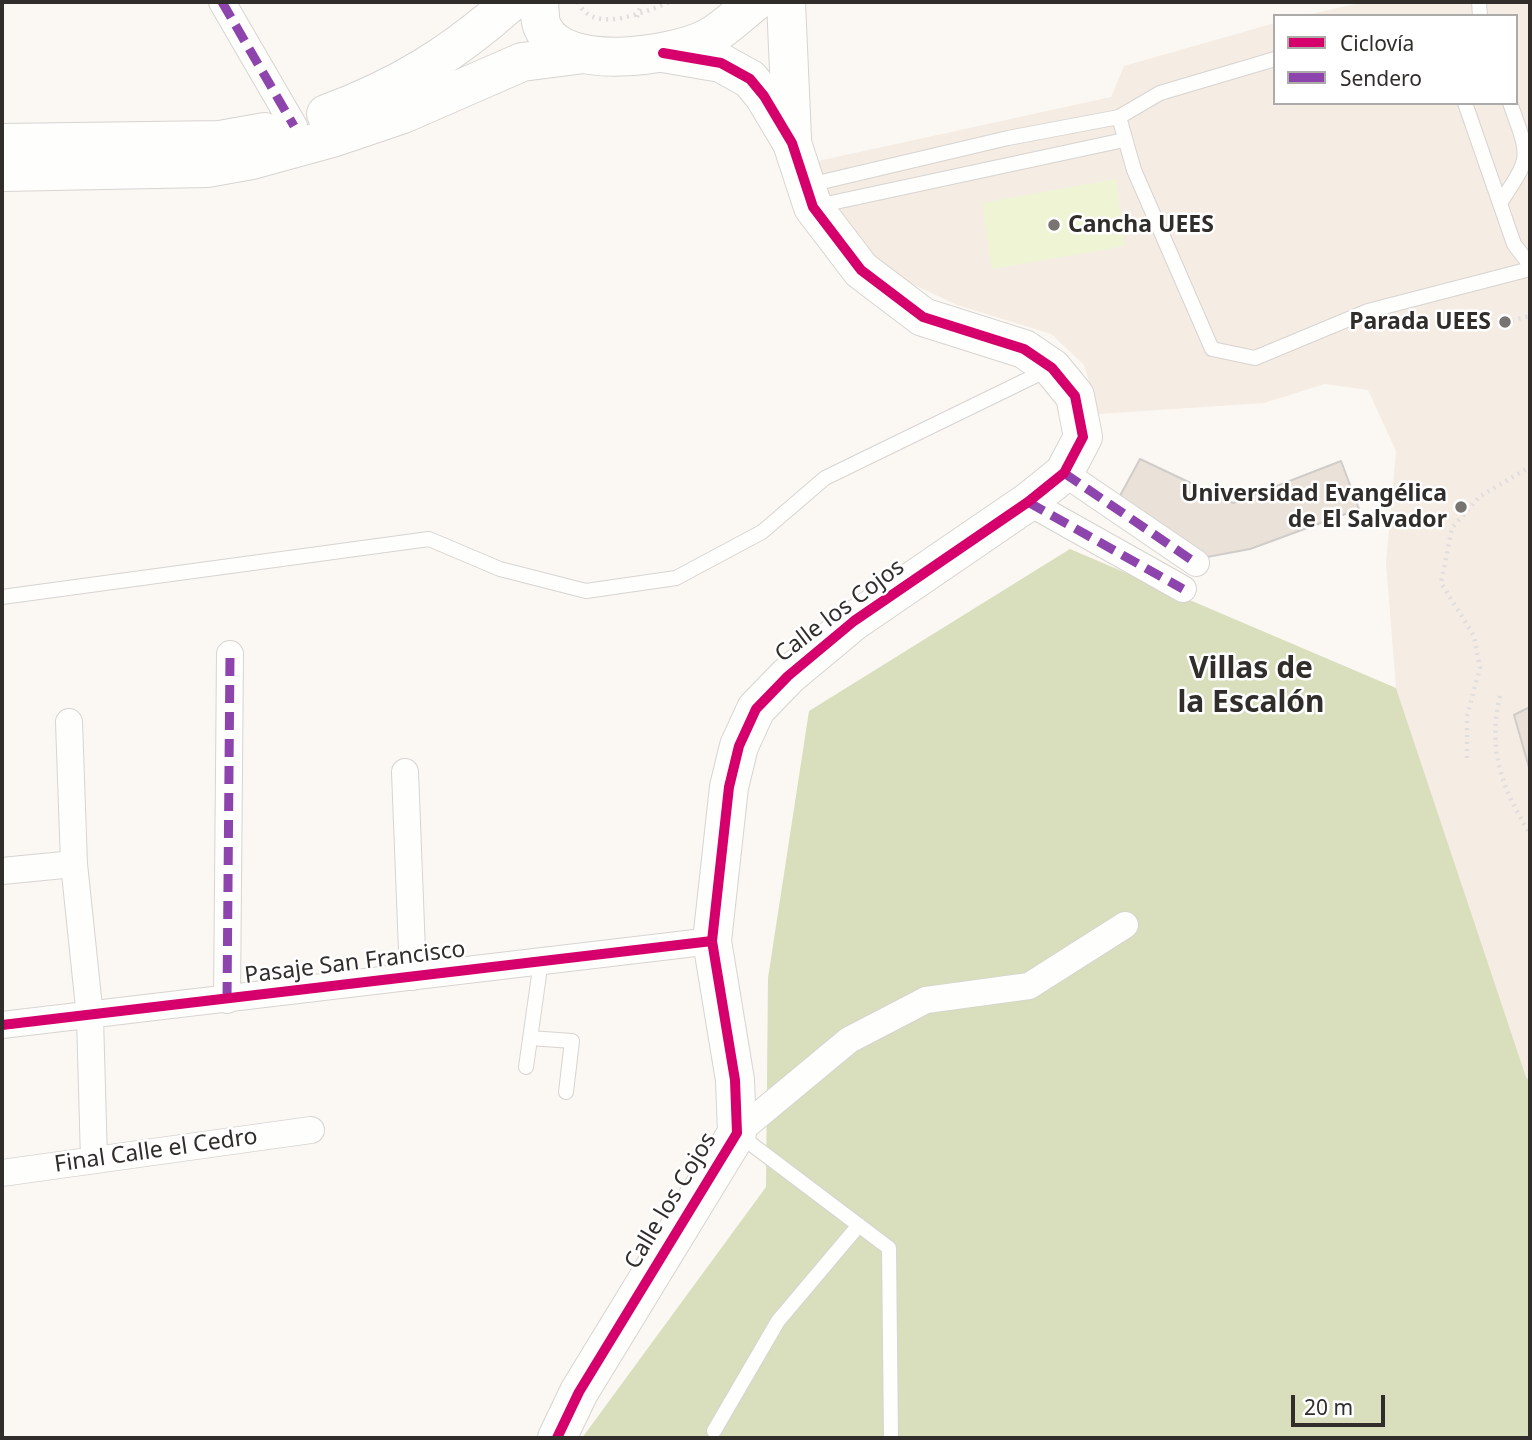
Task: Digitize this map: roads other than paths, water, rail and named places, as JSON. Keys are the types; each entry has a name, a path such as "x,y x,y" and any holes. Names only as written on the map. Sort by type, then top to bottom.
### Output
{"street":[{"path":"222,2 294,126"},
{"path":"2,143 220,140 294,126 364,100 425,68 457,48 511,2"},
{"path":"539,2 543,29 558,43 584,54"},
{"path":"2,172 207,168 234,164 314,144 391,118 510,65 584,54 625,59 663,52 708,38 755,2"},
{"path":"786,2 792,143"},
{"name":"Calle los Cojos","path":"557,1438 579,1392 737,1133 735,1080 712,941 729,787 739,746 756,709 788,676 854,621 1028,502 1064,473 1083,437 1075,396 1052,368 1024,349 923,317 861,270 808,197 792,143 764,96 750,79 721,63 663,52"},
{"path":"1064,473 1196,564"},
{"path":"1028,502 1183,589"},
{"path":"227,1000 230,654"},
{"path":"69,722 74,864 90,1017 94,1160"},
{"path":"405,772 413,977"},
{"path":"2,871 74,864"},
{"path":"737,1133 849,1040 926,1000 1029,986 1125,925"},
{"name":"Pasaje San Francisco","path":"2,1025 90,1017 712,941"},
{"name":"Final Calle el Cedro","path":"2,1173 311,1130"}],"lane":[{"path":"808,197 1008,138 1119,117 1160,93 1273,60"},
{"path":"1119,117 1134,170 1212,349 1255,358 1368,311 1530,267 1514,244 1466,105"},
{"path":"1500,203 1524,172 1528,161 1511,105"},
{"path":"808,197 1124,140"},
{"path":"2,597 429,538 500,569 586,591 676,578 762,532 825,478 1052,368"},
{"path":"526,1067 541,961"},
{"path":"530,1038 572,1041 566,1092"},
{"path":"737,1133 890,1248 891,1438"},
{"path":"714,1431 778,1321 859,1225"}],"place":[{"name":"Cancha UEES","path":"1054,225"},
{"name":"Parada UEES","path":"1505,322"},
{"name":"Universidad Evangélica de El Salvador","path":"1461,507"}],"district":[{"name":"Villas de la Escalón","path":"1251,686"}]}
